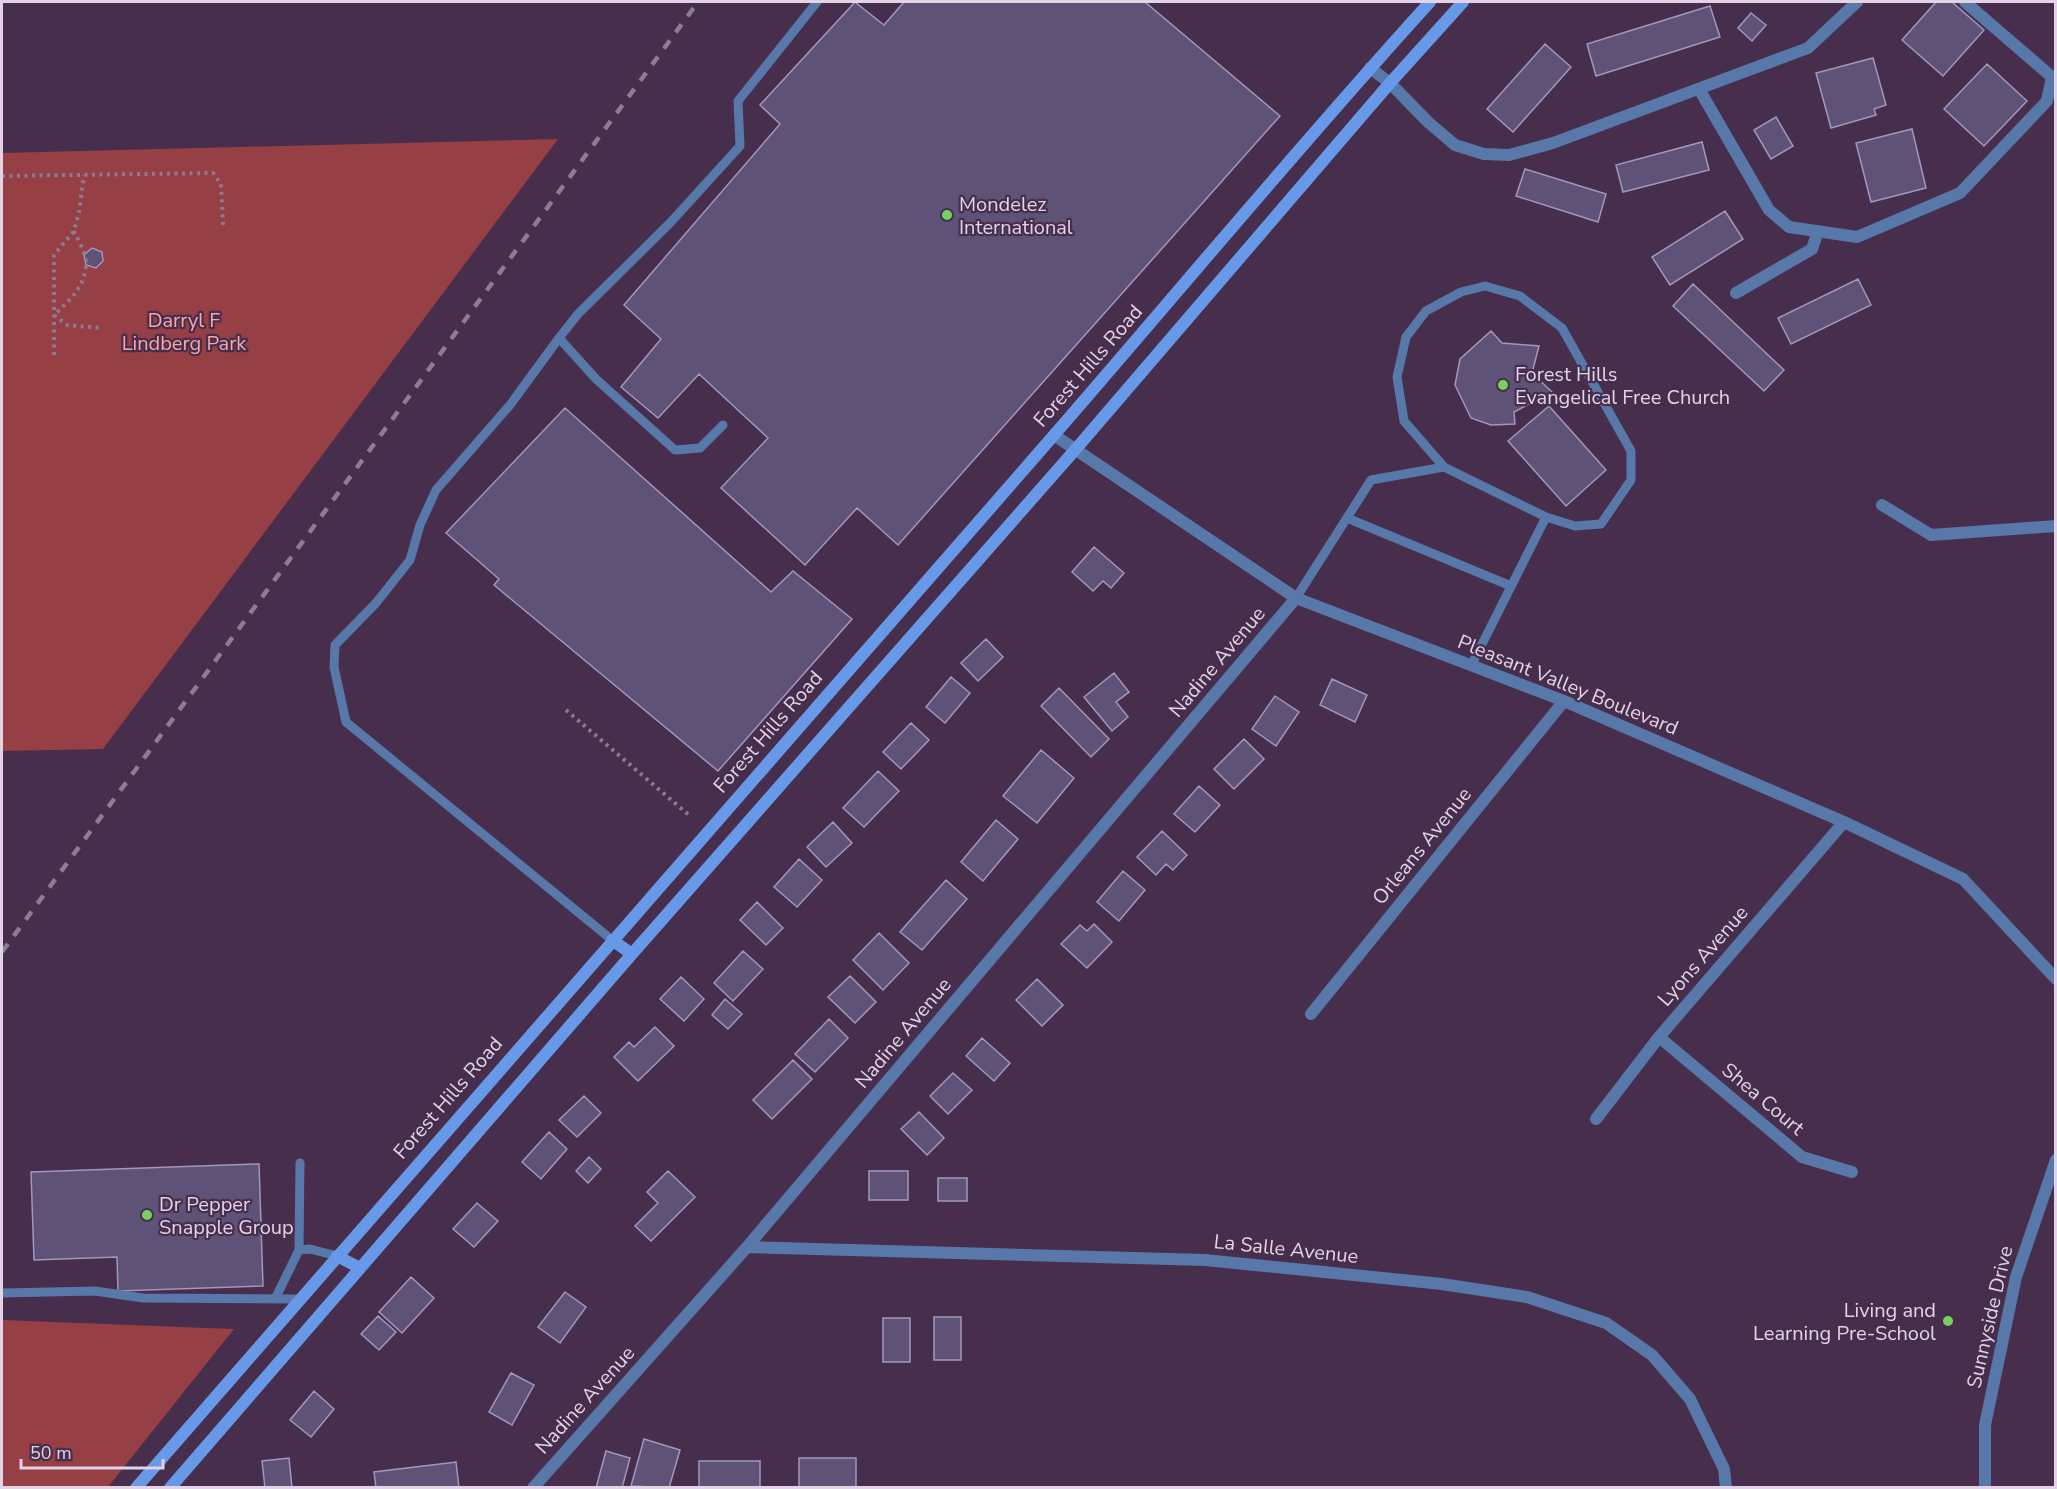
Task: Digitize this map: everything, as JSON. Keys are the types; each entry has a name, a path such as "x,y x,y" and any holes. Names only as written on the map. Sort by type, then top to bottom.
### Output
{"street":[{"name":"Forest Hills Road","path":"136,1488 1054,435 1370,68 1430,2"},
{"path":"170,1488 632,954 1463,2"},
{"path":"1370,68 1390,83 1428,122 1455,145 1484,154 1509,155 1552,143 1808,48 1857,2"},
{"path":"1699,89 1769,210 1789,227 1857,237 1960,193 2047,101 2052,77 1965,2"},
{"path":"1736,293 1812,249 1818,231"},
{"name":"Pleasant Valley Boulevard","path":"1054,435 1296,598 1564,701 1844,822 1963,879 2055,979"},
{"path":"1882,506 1931,534 2055,526"},
{"name":"Nadine Avenue","path":"533,1488 747,1247 1296,598"},
{"name":"Orleans Avenue","path":"1311,1014 1564,701"},
{"name":"Lyons Avenue","path":"1596,1119 1659,1037 1844,822"},
{"path":"612,940 632,954"},
{"name":"Shea Court","path":"1659,1037 1802,1157 1852,1172"},
{"name":"Sunnyside Drive","path":"1985,1488 1985,1425 2016,1277 2055,1160"},
{"name":"La Salle Avenue","path":"747,1247 1205,1260 1442,1284 1527,1297 1606,1323 1652,1355 1690,1399 1724,1468 1726,1488"},
{"path":"337,1256 360,1268"}],"lane":[{"path":"612,940 346,722 334,667 335,645 376,603 411,560 420,525 436,490 510,405 578,314 670,223 740,147 738,101 817,2"},
{"path":"1485,285 1520,296 1562,328 1631,451 1631,480 1601,524 1575,526 1546,518 1444,467 1404,421 1397,377 1406,337 1426,311 1461,292 1485,285"},
{"path":"559,338 596,379 675,450 700,448 723,425"},
{"path":"1296,598 1371,480 1444,467"},
{"path":"1347,518 1511,586"},
{"path":"1471,666 1546,518"},
{"path":"275,1299 299,1250 300,1163"},
{"path":"299,1250 310,1249 337,1256"},
{"path":"2,1293 96,1291 143,1298 300,1299"}],"path":[{"path":"2,176 213,173 221,184 223,225"},
{"path":"54,355 54,255 74,231 84,175"},
{"path":"54,315 77,292 86,265 74,231"},
{"path":"54,315 67,325 102,328"},
{"path":"566,710 690,816"}],"green space":[{"name":"Darryl F Lindberg Park","path":"558,139 103,749 2,751 2,153"},
{"path":"2,1320 234,1329 108,1487 2,1488"}],"building":[{"name":"Mondelez International","path":"855,2 884,25 904,2 1145,2 1280,116 898,545 857,508 805,565 721,488 768,438 699,374 658,418 621,387 661,339 624,305 780,124 760,105"},
{"path":"1936,2 1952,2 1984,30 1943,76 1902,40"},
{"path":"1710,6 1720,37 1596,76 1587,44"},
{"path":"1751,13 1766,25 1752,41 1738,28"},
{"path":"1545,44 1571,67 1513,132 1487,109"},
{"path":"1873,58 1886,105 1874,109 1876,115 1831,128 1816,73"},
{"path":"1987,64 2027,101 1984,146 1944,109"},
{"path":"1776,117 1793,146 1771,159 1754,130"},
{"path":"1912,129 1926,188 1871,202 1856,143"},
{"path":"1702,142 1709,170 1623,192 1616,165"},
{"path":"1525,169 1606,194 1598,222 1516,196"},
{"path":"1725,211 1743,239 1670,285 1652,257"},
{"path":"92,248 102,252 103,261 96,268 86,265 84,255"},
{"path":"1858,279 1871,305 1791,344 1778,318"},
{"path":"1693,284 1784,370 1764,391 1673,306"},
{"path":"1491,331 1502,343 1539,346 1532,373 1552,392 1514,412 1515,424 1491,425 1471,418 1455,385 1460,359"},
{"path":"1549,406 1606,470 1566,506 1508,441"},
{"path":"565,408 771,592 793,571 852,619 718,771 494,585 499,579 446,533"},
{"path":"1094,547 1124,573 1111,588 1103,581 1093,591 1072,572"},
{"path":"986,639 1003,657 978,681 961,663"},
{"path":"1114,673 1129,692 1116,702 1128,717 1112,731 1084,697"},
{"path":"951,677 970,693 945,723 926,707"},
{"path":"1332,679 1367,695 1355,722 1320,705"},
{"path":"1059,688 1109,739 1091,757 1041,706"},
{"path":"1275,696 1299,712 1276,746 1252,729"},
{"path":"911,723 929,740 901,769 883,752"},
{"path":"1244,739 1264,759 1234,789 1214,769"},
{"path":"1041,750 1074,778 1037,823 1003,796"},
{"path":"878,771 899,791 864,827 843,808"},
{"path":"1199,786 1220,805 1195,832 1174,814"},
{"path":"996,820 1018,839 983,881 961,862"},
{"path":"833,822 852,843 826,867 807,847"},
{"path":"1162,831 1187,855 1173,870 1166,864 1156,875 1137,857"},
{"path":"799,859 822,880 797,907 774,887"},
{"path":"1123,871 1145,890 1119,921 1097,902"},
{"path":"946,880 967,899 922,950 900,932"},
{"path":"757,902 783,928 766,945 740,920"},
{"path":"1094,924 1112,942 1087,968 1061,944 1080,925 1087,931"},
{"path":"879,933 909,963 883,990 853,960"},
{"path":"743,951 763,969 733,1001 714,983"},
{"path":"850,976 876,1002 855,1023 828,997"},
{"path":"681,977 704,999 684,1021 660,999"},
{"path":"1037,979 1063,1005 1042,1026 1016,1000"},
{"path":"725,999 742,1014 728,1029 712,1015"},
{"path":"829,1019 848,1038 815,1072 795,1054"},
{"path":"655,1027 674,1046 638,1081 614,1057 629,1042 634,1047"},
{"path":"982,1038 1010,1063 994,1081 966,1056"},
{"path":"793,1060 812,1079 772,1119 753,1100"},
{"path":"953,1073 972,1090 948,1114 930,1096"},
{"path":"584,1096 601,1113 577,1137 559,1120"},
{"path":"919,1112 944,1138 927,1155 901,1129"},
{"path":"549,1132 567,1149 541,1179 522,1162"},
{"path":"589,1157 601,1169 588,1183 576,1171"},
{"name":"Dr Pepper Snapple Group","path":"259,1164 263,1286 118,1291 117,1257 34,1260 31,1172"},
{"path":"668,1171 695,1197 651,1241 635,1226 658,1203 647,1192"},
{"path":"869,1171 908,1171 908,1200 869,1200"},
{"path":"938,1178 967,1178 967,1201 938,1201"},
{"path":"477,1203 498,1221 474,1247 453,1229"},
{"path":"411,1277 434,1298 402,1333 379,1312"},
{"path":"565,1292 586,1307 560,1343 538,1327"},
{"path":"378,1316 396,1332 379,1350 361,1334"},
{"path":"934,1317 961,1317 961,1360 934,1360"},
{"path":"883,1318 910,1318 910,1362 883,1362"},
{"path":"511,1373 534,1385 512,1425 489,1412"},
{"path":"314,1391 334,1409 311,1437 290,1420"},
{"path":"644,1439 680,1450 669,1488 631,1486"},
{"path":"606,1451 630,1458 622,1488 596,1488"},
{"path":"289,1458 292,1488 265,1488 262,1461"},
{"path":"799,1458 856,1458 856,1487 799,1487"},
{"path":"699,1461 760,1461 760,1488 699,1488"},
{"path":"456,1462 459,1488 376,1488 374,1472"}],"railway":[{"path":"2,952 698,2"}],"place":[{"name":"Mondelez International","path":"947,215"},
{"name":"Forest Hills Evangelical Free Church","path":"1503,385"},
{"name":"Dr Pepper Snapple Group","path":"147,1215"},
{"name":"Living and Learning Pre-School","path":"1948,1321"}]}
